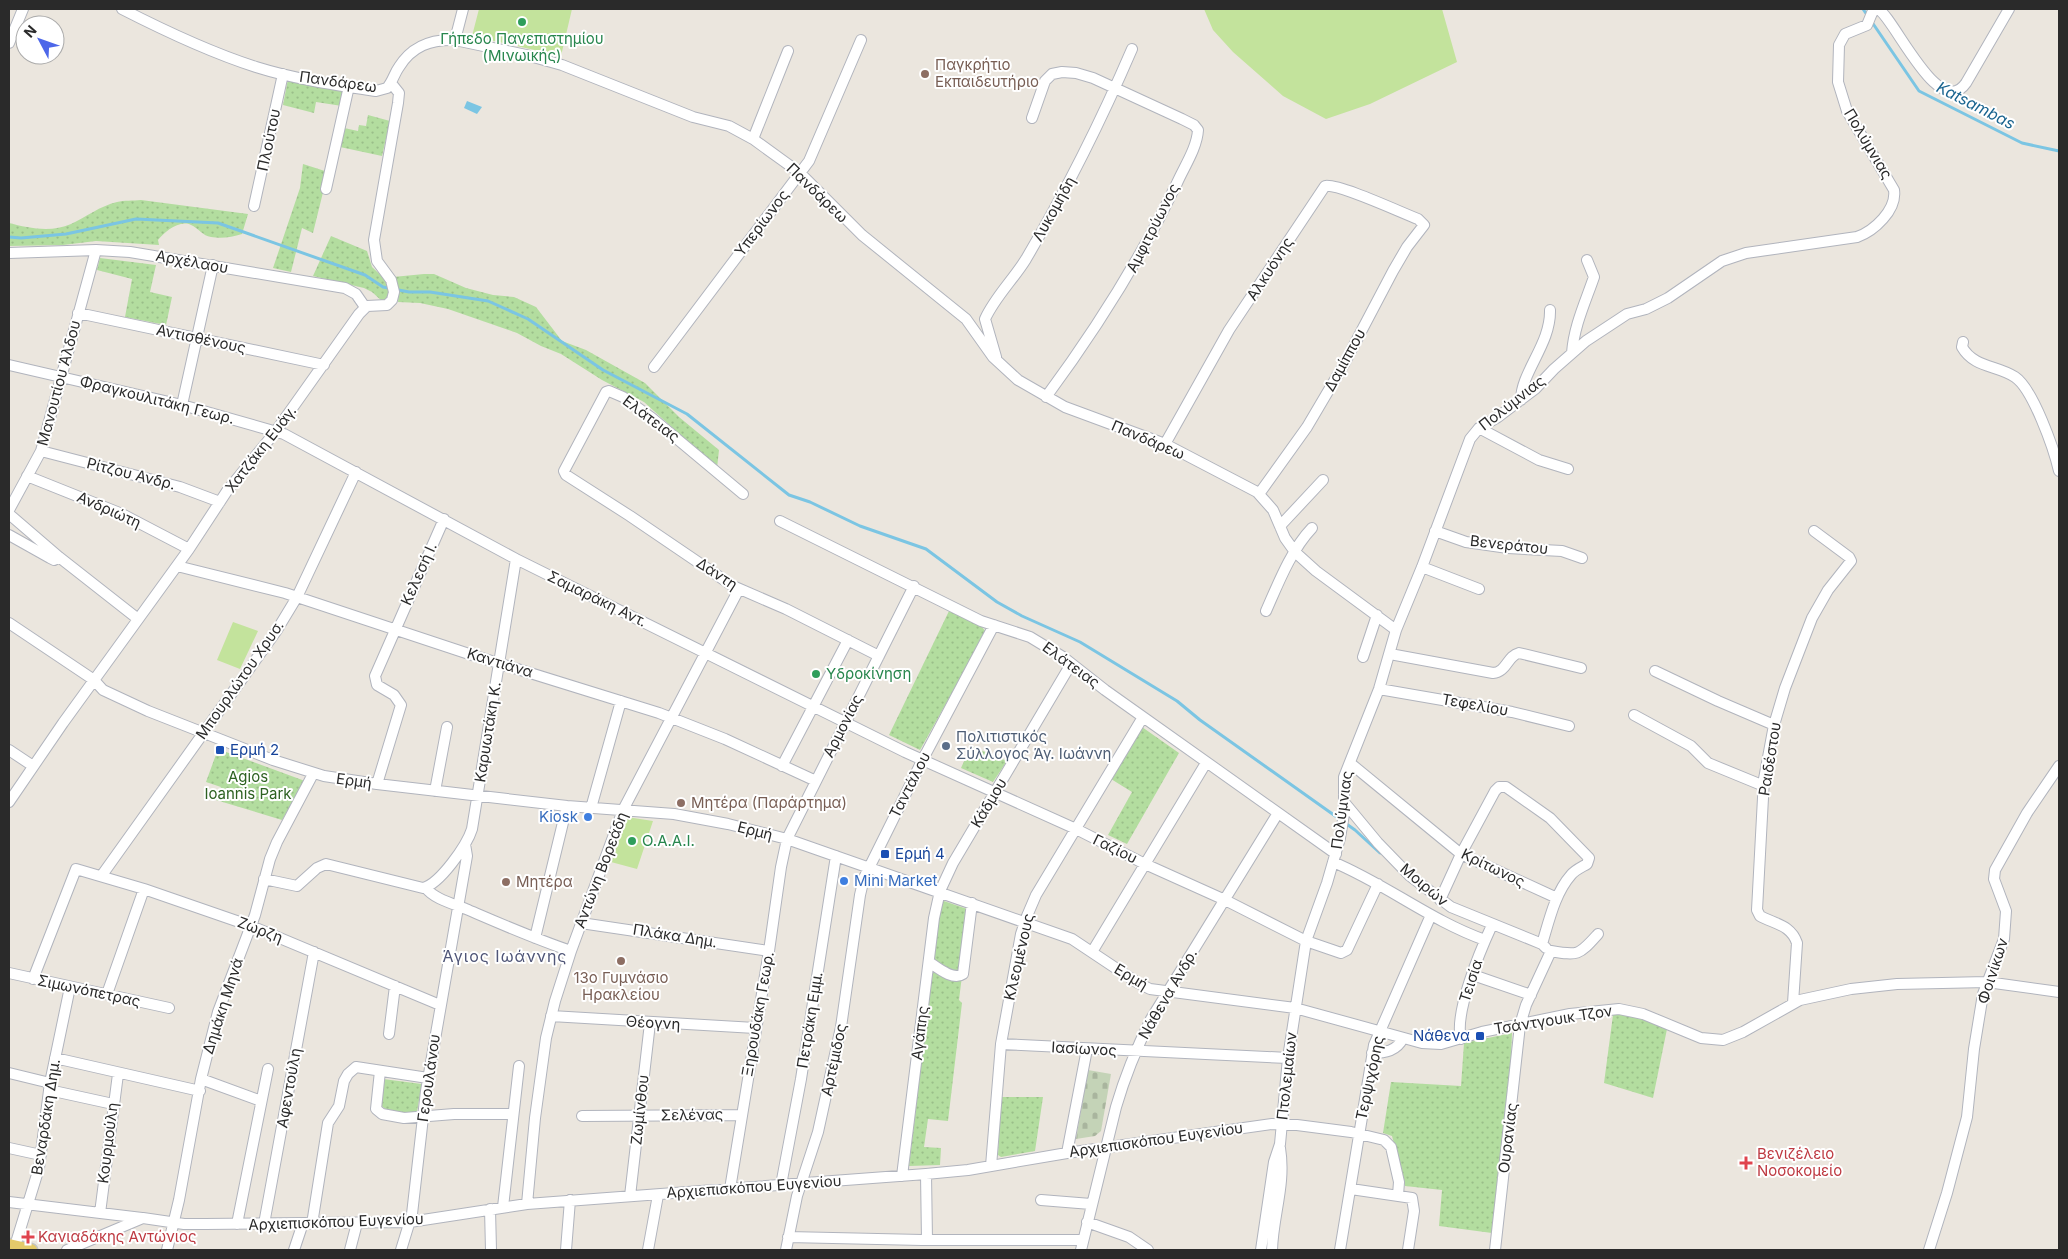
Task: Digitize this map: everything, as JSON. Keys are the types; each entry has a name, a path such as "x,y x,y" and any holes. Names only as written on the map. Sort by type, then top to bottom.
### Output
{"main road":[{"path":"12,1246 31,1250"}],"street":[{"path":"9,43 23,9"},
{"name":"Πανδάρεω","path":"122,9 170,33 219,53 256,67 284,74 376,91 388,88 401,64 422,45 455,40 526,55 562,65 693,117 729,126 753,139 800,173 862,236 966,319 999,364 1024,385 1077,412 1165,444 1259,494 1273,510 1285,538 1295,552 1316,571 1396,630"},
{"path":"455,40 463,9"},
{"path":"1875,10 1883,13 1904,46 1927,74 1947,91 1952,92 1958,91 1966,83 2008,9"},
{"name":"Πολύμνιας","path":"1295,1008 1306,941 1335,858 1342,830 1344,781 1379,690 1396,630 1422,567 1468,444 1479,428 1521,400 1586,341 1628,314 1646,309 1668,298 1712,267 1734,256 1857,238 1867,233 1878,223 1893,204 1894,190 1847,111 1840,90 1837,69 1839,45 1845,34 1868,25 1875,10"},
{"name":"Υπερίωνος","path":"654,367 800,173 814,150 861,40"},
{"name":"Λυκομήδη","path":"999,364 985,319 1024,262 1050,217 1094,134 1132,49"},
{"path":"753,139 788,51"},
{"path":"1032,118 1044,85 1052,74 1062,72 1082,74 1115,89"},
{"name":"Πλούτου","path":"254,206 284,74"},
{"path":"365,307 387,305 392,300 394,292 392,282 377,261 374,248 382,187 398,103 399,93 391,83"},
{"path":"326,190 349,86"},
{"name":"Αμφιτρύωνος","path":"1046,397 1123,286 1169,199 1198,134 1198,130 1194,125 1115,89"},
{"name":"Αλκυόνης","path":"1165,444 1229,330 1325,186 1329,185 1346,190 1412,217 1422,223"},
{"name":"Δαμίππου","path":"1259,494 1307,427 1343,366 1397,264 1424,225 1422,223"},
{"name":"Αρχέλαου","path":"9,253 96,250 137,253 345,288 356,294 365,307"},
{"name":"Μανουτίου Άλδου","path":"9,510 40,451 96,250"},
{"path":"1572,353 1581,309 1594,277 1588,260"},
{"path":"182,405 213,265"},
{"name":"Χατζάκη Ευάγ.","path":"9,802 189,549 220,502 276,431 365,307"},
{"path":"1521,400 1523,389 1547,334 1550,310"},
{"name":"Αντισθένους","path":"78,313 324,365"},
{"path":"1963,342 1962,347 1966,355 1986,367 2014,376 2026,388 2055,453 2059,471"},
{"name":"Φραγκουλιτάκη Γεωρ.","path":"9,365 182,405 276,431"},
{"name":"Ελάτειας","path":"566,475 564,472 599,404 606,392 609,391 623,396 652,418 743,494"},
{"path":"1479,428 1539,460 1568,469"},
{"name":"Σαμαράκη Αντ.","path":"276,431 516,559 923,759"},
{"name":"Ρίτζου Ανδρ.","path":"40,451 193,490 220,502"},
{"name":"Μπουρλώτου Χρυσ.","path":"102,875 273,636 297,597 356,472"},
{"name":"Δάντη","path":"566,475 739,589 786,609 878,656"},
{"name":"Ανδριώτη","path":"27,476 122,514 189,549"},
{"path":"1280,526 1323,480"},
{"path":"9,514 59,557 138,619"},
{"name":"Κελεσή Ι.","path":"377,784 400,706 397,698 377,685 375,679 394,630 444,519"},
{"name":"Ελάτειας","path":"780,521 973,617 1036,640 1063,656 1071,664 1143,717 1278,813 1335,858 1431,915 1463,932 1485,940"},
{"path":"1266,611 1295,552 1312,528"},
{"name":"Βενεράτου","path":"1435,531 1466,542 1508,548 1562,551 1582,558"},
{"name":"Ραιδέστου","path":"1793,1002 1797,943 1794,936 1783,925 1760,916 1757,910 1764,786 1774,725 1785,688 1812,618 1828,590 1851,561 1849,557 1814,531"},
{"path":"9,535 54,560 59,557"},
{"name":"Καρυωτάκη Κ.","path":"426,888 439,878 465,844 472,829 516,559"},
{"name":"Καντιάνα","path":"177,566 266,587 394,630 670,717 816,781"},
{"path":"1422,567 1479,589"},
{"name":"Αρμονίας","path":"787,839 914,586"},
{"name":"Αντώνη Βορεάδη","path":"527,1204 535,1118 545,1043 551,1016 571,951 623,810 670,717 739,589"},
{"path":"1363,658 1377,616"},
{"name":"Ερμή","path":"9,623 94,680 103,690 203,733 313,774 377,784 567,806 674,814 728,824 787,839 940,891 1072,939 1138,983 1155,990 1295,1008 1403,1038"},
{"name":"Ταντάλου","path":"868,867 994,624"},
{"path":"782,766 848,640"},
{"path":"1390,654 1492,673 1502,670 1512,656 1519,653 1581,668"},
{"name":"Κάδμου","path":"940,891 953,863 1071,664"},
{"path":"1655,671 1774,725"},
{"name":"Τεφελίου","path":"1379,690 1512,712 1569,726"},
{"path":"591,808 621,701"},
{"path":"1634,715 1692,746 1708,763 1764,786"},
{"name":"Κλεομένους","path":"992,1166 1001,1044 1025,921 1036,896 1143,717"},
{"path":"435,791 447,727"},
{"path":"9,750 33,766"},
{"name":"Γαζίου","path":"923,759 1225,900 1306,941 1344,952 1348,950 1378,884"},
{"name":"Κρίτωνος","path":"1350,762 1461,854 1557,898"},
{"path":"1092,952 1206,763"},
{"name":"Φοινίκων","path":"1929,1250 1947,1193 1967,1117 1983,994 2002,950 2006,927 2005,907 1994,879 1996,867 2059,766"},
{"name":"Δημάκη Μηνά","path":"167,1250 202,1079 218,1012 251,926 277,842 313,774"},
{"path":"1440,900 1461,854 1495,791 1499,787 1506,787 1550,818 1589,858 1587,864 1571,874 1557,898 1542,944"},
{"name":"Μοιρών","path":"1344,802 1378,843 1404,869 1440,900 1451,907 1492,925 1542,944 1551,951"},
{"path":"535,938 567,806"},
{"name":"Νάθενα Ανδρ.","path":"1082,1245 1122,1084 1136,1052 1151,1019 1167,992 1278,813"},
{"name":"Ξηρουδάκη Γεωρ.","path":"730,1189 769,951 780,867 787,839"},
{"name":"Καρυωτάκη Κ.","path":"457,906 466,856 465,844"},
{"name":"Πετράκη Εμμ.","path":"781,1185 836,856"},
{"path":"264,879 297,886 316,868 326,864 418,888 426,888 435,895 457,906 571,951"},
{"name":"Αρτέμιδος","path":"786,1250 801,1183 818,1132 841,1027 860,895 868,867"},
{"name":"Ζώρζη","path":"32,979 76,869 102,875 251,926 440,1005"},
{"path":"107,994 144,889"},
{"name":"Αγάπης","path":"902,1176 929,962 940,891"},
{"path":"929,962 953,976 961,976 964,970 972,903"},
{"name":"Γερουλάνου","path":"401,1250 410,1222 428,1078 457,906"},
{"name":"Τερψιχόρης","path":"1340,1250 1372,1053 1379,1031 1431,915"},
{"name":"Πλάκα Δημ.","path":"581,923 769,951"},
{"name":"Τεισία","path":"1461,1039 1458,1029 1460,1013 1492,925"},
{"path":"1551,951 1576,954 1586,947 1598,934"},
{"name":"Ουρανίας","path":"1495,1250 1520,1025 1551,951"},
{"name":"Αφεντούλη","path":"264,1224 314,952"},
{"name":"Σιμωνόπετρας","path":"9,973 169,1008"},
{"path":"1473,975 1531,995"},
{"name":"Τσάντγουικ Τζον","path":"1403,1038 1431,1044 1461,1039 1482,1032 1593,1011 1626,1010 1650,1016 1696,1037 1718,1040 1738,1035 1793,1002 1829,993 1881,985 1987,982 2059,992"},
{"path":"389,1034 396,986"},
{"name":"Βεναρδάκη Δημ.","path":"12,1246 30,1205 41,1155 49,1087 70,987"},
{"name":"Πτολεμαίων","path":"1272,1250 1281,1191 1281,1124 1295,1008"},
{"name":"Θέογνη","path":"551,1016 755,1028"},
{"name":"Ζωμίνθου","path":"630,1196 650,1023"},
{"path":"1372,1053 1394,1049 1403,1038"},
{"name":"Ιασίωνος","path":"1001,1044 1288,1058"},
{"path":"1067,1153 1087,1048"},
{"path":"55,1058 118,1074 200,1091"},
{"path":"502,1207 519,1066"},
{"path":"294,1250 308,1224 328,1123 339,1106 344,1081 348,1074 356,1067 428,1078"},
{"path":"237,1224 268,1068"},
{"path":"380,1071 377,1111 382,1114 404,1118 512,1114"},
{"path":"9,1073 49,1087 113,1104"},
{"name":"Κουρμούλη","path":"100,1213 118,1074"},
{"path":"202,1079 261,1101"},
{"name":"Σελένας","path":"582,1116 742,1114"},
{"name":"Αρχιεπισκόπου Ευγενίου","path":"9,1202 174,1223 308,1224 410,1222 502,1207 570,1200 926,1174 992,1166 1253,1126 1281,1124 1359,1133 1381,1138 1390,1145 1399,1182 1398,1195"},
{"name":"Πτολεμαίων","path":"1261,1250 1274,1162 1280,1144"},
{"path":"9,1148 41,1155"},
{"path":"924,1244 926,1174"},
{"path":"1351,1189 1398,1195 1413,1199 1408,1250"},
{"path":"648,1250 658,1195"},
{"path":"566,1250 570,1200"},
{"path":"1041,1200 1091,1204"},
{"path":"490,1209 490,1250"},
{"path":"67,1250 143,1218"},
{"path":"1087,1222 1129,1237 1148,1250"},
{"path":"350,1250 358,1223"},
{"path":"788,1238 924,1244 1082,1245"}],"green space":[{"name":"Γήπεδο Πανεπιστημίου (Μινωικής)","path":"479,9 572,9 561,56 472,36"},
{"path":"1204,9 1442,9 1457,62 1370,104 1326,119 1283,96 1233,52 1213,30"},
{"path":"288,79 345,89 342,106 316,102 314,113 283,105"},
{"path":"368,115 390,121 382,156 340,147 344,128 358,131 359,125 366,126"},
{"path":"303,164 328,172 313,233 302,228 291,272 273,268 300,188"},
{"path":"141,200 248,214 242,234 227,237 208,236 191,225 182,224 164,233 158,240 159,245 96,241 63,245 9,246 9,223 32,228 48,229 63,227 111,204"},
{"path":"331,236 367,251 372,267 388,282 390,297 383,302 372,292 364,288 313,276"},
{"path":"100,258 156,265 150,292 172,297 166,325 125,317 132,279 97,270"},
{"path":"434,274 466,288 493,295 514,297 536,307 562,341 586,350 645,383 679,417 719,450 717,468 644,402 602,380 561,354 517,333 448,309 420,303 398,302 399,289 393,277"},
{"path":"949,611 981,626 986,632 920,750 889,735"},
{"path":"233,622 258,631 240,669 217,660"},
{"path":"1142,727 1179,753 1127,844 1108,835 1132,792 1111,779"},
{"path":"971,746 1007,761 993,782 961,768"},
{"name":"Agios Ioannis Park","path":"218,749 305,781 282,820 216,800 221,787 206,782"},
{"name":"Ο.Α.Α.Ι.","path":"627,817 653,821 637,869 611,862"},
{"path":"941,900 970,910 959,1000 962,1003 948,1121 928,1119 924,1147 941,1148 940,1165 909,1166"},
{"path":"1623,1014 1667,1029 1653,1098 1604,1083 1613,1015"},
{"path":"1512,1033 1510,1081 1492,1233 1439,1226 1442,1190 1405,1186 1392,1136 1383,1133 1391,1082 1461,1086 1464,1043"},
{"path":"1088,1070 1111,1074 1101,1131 1095,1136 1076,1139"},
{"path":"383,1079 422,1084 415,1113 396,1112 380,1104"},
{"path":"1001,1097 1043,1097 1035,1151 1001,1157 998,1155"}],"water":[{"path":"467,101 482,107 477,114 464,108"}],"waterway":[{"name":"Katsambas","path":"1863,9 1919,91 2022,143 2059,151"},
{"path":"9,237 21,238 66,234 136,219 218,223 365,275 383,287 409,292 430,292 488,301 528,319 603,370 687,414 789,495 810,502 860,526 926,549 997,602 1022,616 1080,642 1177,701 1200,720 1355,830 1380,853"}],"place":[{"name":"Γήπεδο Πανεπιστημίου (Μινωικής)","path":"522,22"},
{"name":"Παγκρήτιο Εκπαιδευτήριο","path":"925,74"},
{"name":"Υδροκίνηση","path":"816,674"},
{"name":"Πολιτιστικός Σύλλογος Άγ. Ιωάννη","path":"946,746"},
{"name":"Ερμή 2","path":"220,750"},
{"name":"Μητέρα (Παράρτημα)","path":"681,803"},
{"name":"Kiosk","path":"588,817"},
{"name":"Ο.Α.Α.Ι.","path":"632,841"},
{"name":"Ερμή 4","path":"885,854"},
{"name":"Mini Market","path":"844,881"},
{"name":"Μητέρα","path":"506,882"},
{"name":"13o Γυμνάσιο Ηρακλείου","path":"621,961"},
{"name":"Νάθενα","path":"1480,1036"},
{"name":"Βενιζέλειο Νοσοκομείο","path":"1746,1163"},
{"name":"Κανιαδάκης Αντώνιος","path":"28,1237"}],"district":[{"name":"Άγιος Ιωάννης","path":"505,956"}]}
